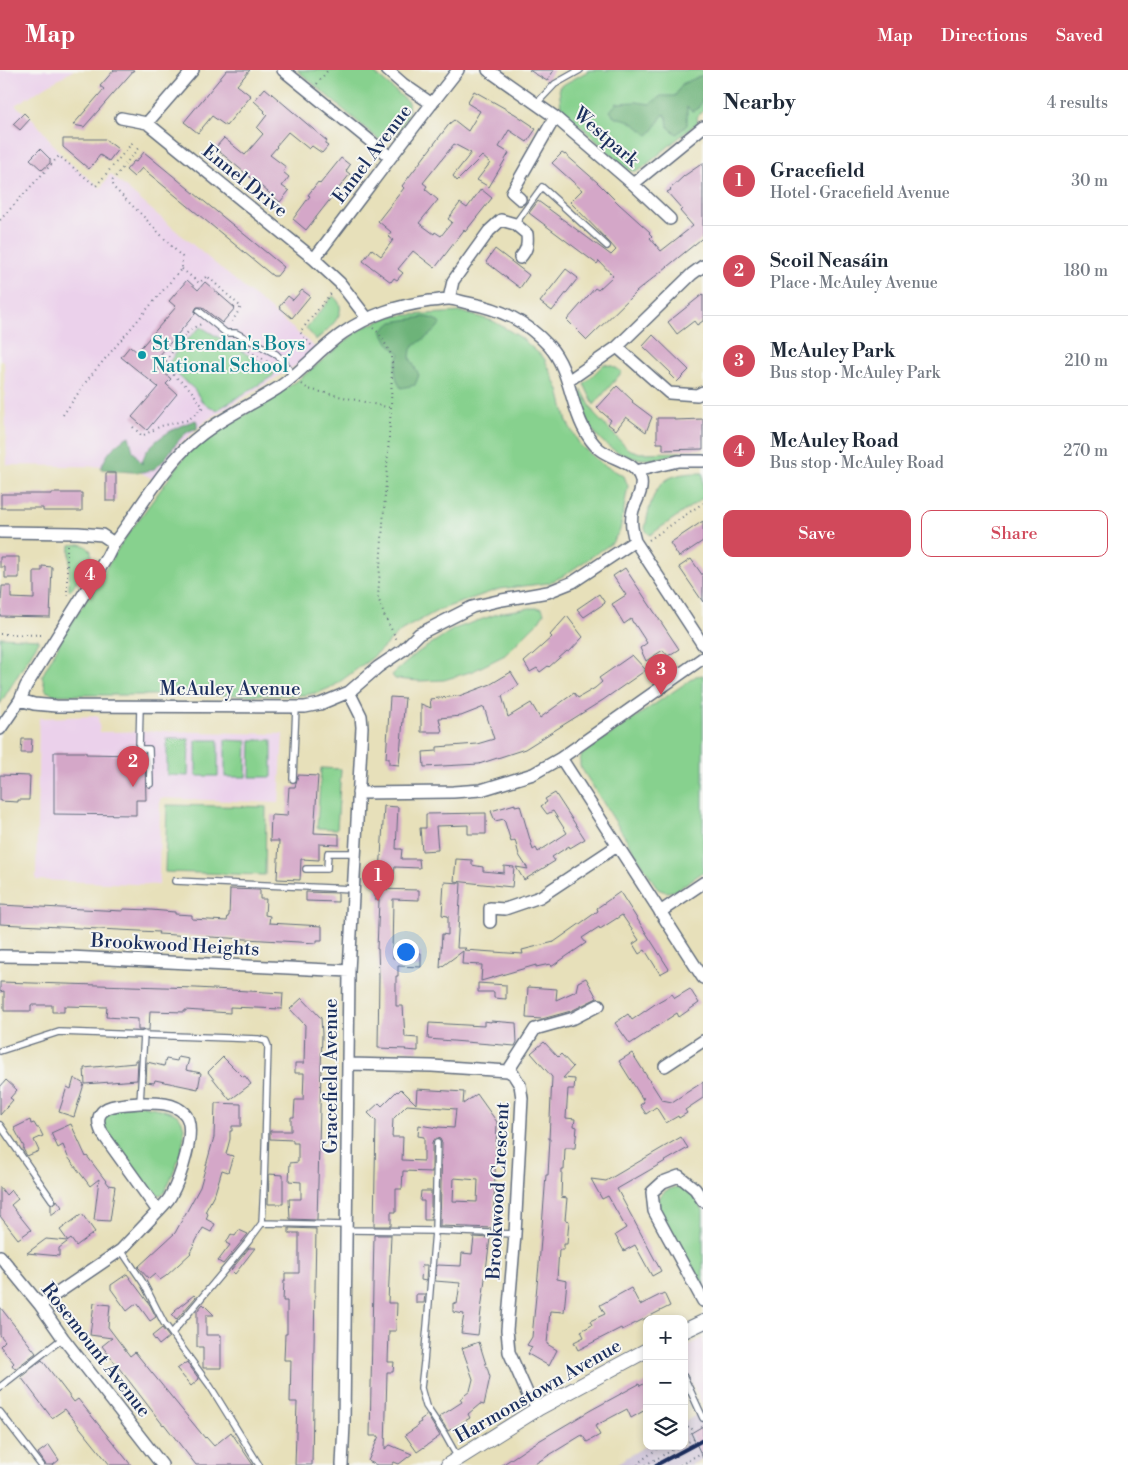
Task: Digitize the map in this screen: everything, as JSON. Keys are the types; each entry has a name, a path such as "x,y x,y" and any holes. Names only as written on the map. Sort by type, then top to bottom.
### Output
{"street":[{"path":"121,118 147,123 193,70"},
{"path":"283,70 390,157"},
{"path":"387,70 403,84 432,104"},
{"name":"Ennel Avenue","path":"314,260 390,157 458,70"},
{"name":"Westpark","path":"488,70 555,117 634,184 670,219"},
{"name":"Westpark","path":"520,199 512,192 555,117"},
{"name":"Ennel Drive","path":"147,123 340,282 367,318"},
{"name":"Westpark","path":"634,184 703,127"},
{"path":"449,299 453,281 488,231 502,220 515,224 527,234 528,243 526,250 520,258"},
{"path":"568,381 617,347 692,274 703,266"},
{"path":"0,729 20,700 26,686 114,543 179,455 225,417 278,387 342,334 367,318 389,309 449,299 502,312 521,321 550,348 562,366 583,428 590,440 599,449 629,464 636,471 641,481 638,499 633,510 632,530 637,544 703,645"},
{"path":"617,347 669,393 697,395 703,392"},
{"path":"636,471 678,461 703,461"},
{"path":"0,532 102,535 114,543"},
{"name":"McAuley Avenue","path":"20,700 34,704 56,706 305,707 320,704 349,692 378,667 403,650 419,634 472,608 502,600 548,592 573,582 637,544"},
{"path":"358,793 482,790 533,774 561,758 703,658"},
{"name":"Gracefield Avenue","path":"342,1465 347,1228 349,970 361,716 349,692"},
{"path":"561,758 703,978"},
{"path":"490,922 490,908 505,909 540,897 617,846"},
{"path":"660,912 703,883"},
{"name":"Brookwood Heights","path":"0,956 70,957 349,970"},
{"path":"349,1064 432,1066 508,1072 535,1029 574,1018 599,1005"},
{"path":"665,1066 703,1040"},
{"name":"Brookwood Crescent","path":"508,1072 513,1074 520,1085 522,1098 515,1234 507,1330 509,1352 528,1395 539,1408"},
{"path":"40,1305 121,1250 170,1199 186,1160 190,1126 186,1114 172,1105 140,1103 116,1105 104,1110 99,1120 102,1134 158,1211"},
{"path":"703,1202 695,1189 678,1176 663,1182 652,1192 654,1211 703,1301"},
{"name":"Rosemount Avenue","path":"0,1256 40,1305 63,1338 162,1465"},
{"path":"688,1329 703,1322"},
{"name":"Harmonstown Avenue","path":"453,1462 539,1408 643,1352"}],"lane":[{"path":"536,104 555,84 580,70"},
{"path":"515,224 542,187 607,246"},
{"path":"198,311 226,333 236,333 276,354 293,376"},
{"path":"140,707 139,749 149,749 150,784"},
{"path":"293,779 296,707"},
{"path":"306,869 328,869 328,853 355,853"},
{"path":"175,881 353,889"},
{"path":"0,1051 59,1032 144,1034 258,1039 266,1041 268,1046 262,1223 172,1333"},
{"path":"140,1103 144,1034"},
{"path":"0,1125 52,1200"},
{"path":"437,1143 435,1231 424,1362 420,1388 426,1406 444,1433 453,1462"},
{"path":"262,1223 515,1234"},
{"path":"121,1250 144,1284 164,1323 210,1386 259,1465"},
{"path":"0,1387 63,1338"},
{"path":"688,1386 703,1418"},
{"path":"0,1412 41,1465"}],"path":[{"path":"310,92 328,70"},
{"path":"0,220 59,156 96,186 133,142"},
{"path":"63,416 88,379 182,269 182,257 114,188 112,181 139,147"},
{"path":"182,269 199,283 207,276 241,307 226,333"},
{"path":"318,354 300,332 340,282"},
{"path":"367,318 390,352 392,363 391,408 378,597 384,615 403,650"},
{"path":"133,427 142,436 161,426 188,420 203,407 190,390 163,366 180,341 196,326 203,324"},
{"path":"247,349 293,376 308,389 391,408"},
{"path":"637,544 703,503"},
{"path":"68,533 67,593 70,598"},
{"path":"0,634 44,635 53,643"},
{"path":"688,1427 694,1431"},
{"path":"688,1442 694,1439"},
{"path":"638,1465 638,1463 656,1450"},
{"path":"644,1465 672,1450"},
{"path":"680,1465 701,1453"}],"shaded area":[{"path":"0,70 74,70 15,105 34,120 64,158 101,188 110,174 316,348 297,365 207,420 177,447 153,479 130,467 7,465 4,361 0,360"},
{"path":"98,716 100,732 160,731 283,734 279,803 160,798 159,885 36,880 39,718"},
{"path":"703,1338 703,1406 688,1375 688,1346"},
{"path":"703,1411 703,1459 691,1465 614,1465 643,1447 643,1450 688,1450 688,1420"}],"green space":[{"path":"297,70 371,70 408,102 409,107 406,117 392,138 378,139"},
{"path":"590,70 703,70 703,111 697,117 698,122 640,170 631,171 623,166 561,108 559,87"},
{"path":"703,75 703,98 698,109 692,111 687,107 687,125 677,134 668,127 667,118 664,114 648,135 629,121 615,118 610,111 617,103 637,102 650,104 661,96 675,96 682,84"},
{"path":"333,296 340,308 339,314 331,326 316,340 306,328"},
{"path":"462,312 493,321 520,337 544,358 559,390 567,422 580,445 602,464 624,476 628,486 620,530 612,543 563,576 549,583 499,589 439,610 402,630 372,658 334,686 320,692 305,695 55,695 46,691 42,676 63,637 123,541 189,451 297,381 362,328 392,316"},
{"path":"424,317 435,319 440,324 411,349 410,358 419,375 415,385 401,388 395,371 400,354 388,343 382,331 392,322"},
{"path":"201,327 275,371 273,376 217,410 203,403 194,389 167,366 182,345"},
{"path":"604,364 613,366 622,372 594,405 584,384"},
{"path":"582,390 595,415 628,449 640,453 685,452 659,458 642,459 614,450 599,438 588,422 582,404"},
{"path":"196,420 197,429 184,435 164,460 152,470 134,472 101,469 105,459 112,450 129,436 133,451 142,464 146,452 156,441 175,428"},
{"path":"703,473 703,498 650,535 645,528 648,513 653,497 662,484 678,475"},
{"path":"80,544 86,546 91,551 91,558 71,590 69,590 70,545"},
{"path":"542,608 544,613 539,621 505,655 473,671 444,680 419,681 395,679 392,675 417,653 454,629 503,612"},
{"path":"0,637 38,639 39,641 0,704"},
{"path":"703,675 703,872 675,891 666,892 658,889 580,766 580,761 582,754 696,676"},
{"path":"167,739 189,739 188,776 167,775"},
{"path":"196,740 218,740 218,776 196,776"},
{"path":"225,740 247,741 246,777 225,777"},
{"path":"251,740 272,740 272,777 250,777"},
{"path":"321,768 341,769 337,829 317,828"},
{"path":"167,805 266,807 265,875 165,872"},
{"path":"141,1105 172,1113 179,1117 183,1124 183,1143 180,1154 165,1192 160,1195 154,1192 138,1176 103,1127 104,1117 120,1107"},
{"path":"687,1187 703,1210 703,1287 658,1207 661,1195 669,1189"}],"building":[{"path":"114,70 134,70 84,127 73,125 104,89 100,86"},
{"path":"227,70 250,70 237,85 251,96 226,126 212,116 198,133 184,122"},
{"path":"529,70 554,70 547,81"},
{"path":"265,88 327,141 325,144 328,146 322,153 312,146 309,149 288,132 276,146 270,155 286,167 283,172 289,177 282,186 289,191 280,202 215,148 224,138 245,155 263,134 257,128 267,115 254,101"},
{"path":"474,91 515,114 536,129 527,142 509,130 499,147 509,153 489,187 477,180 490,163 482,156 457,181 453,176 471,153 454,144 423,183 427,186 425,189 438,200 419,223 434,234 435,232 441,236 452,222 448,219 460,203 467,208 481,189 492,198 465,232 464,230 435,268 413,251 398,269 403,273 397,280 394,278 391,282 363,261 372,249 381,256 393,240 388,236 391,232 378,221 450,123 454,120 468,131 480,111 467,103"},
{"path":"24,113 30,119 20,130 13,124"},
{"path":"63,139 105,139 118,149 109,161 100,155 89,169 63,147"},
{"path":"40,149 50,159 50,163 42,170 30,159"},
{"path":"144,152 284,267 277,276 273,276 142,168 134,177 126,170"},
{"path":"562,153 597,182 650,232 652,236 650,238 661,251 693,226 680,211 682,209 667,192 684,176 703,163 703,239 636,292 587,340 567,320 595,288 598,290 613,276 599,261 597,264 529,213 538,201 611,255 616,250 570,202 582,190 552,163"},
{"path":"341,158 350,165 346,171 350,174 306,230 293,219 318,182 320,184"},
{"path":"495,249 529,275 520,288 486,262"},
{"path":"566,269 578,278 552,311 540,302"},
{"name":"St Brendan's Boys National School","path":"187,280 198,290 205,282 235,308 222,323 202,307 197,307 195,314 153,363 171,379 166,384 177,394 147,430 132,417 158,387 121,357 130,346 137,352 176,307 169,301"},
{"path":"302,290 310,296 292,318 279,307 288,296 293,300"},
{"path":"703,294 703,321 697,325 694,321 677,334 668,322"},
{"path":"653,335 689,370 677,382 669,374 671,373 643,346"},
{"path":"617,386 632,402 652,417 646,432 626,417 616,430 608,424 611,420 597,408"},
{"path":"657,418 674,418 674,420 703,419 703,449 663,450 663,443 657,443"},
{"path":"106,473 116,473 116,501 106,501"},
{"path":"82,493 82,511 43,511 43,508 1,508 1,494"},
{"path":"703,521 703,541 679,557 670,543"},
{"path":"0,557 19,557 19,578 5,578 5,567 0,567"},
{"path":"691,559 703,576 703,602 679,567"},
{"path":"42,566 52,567 50,617 0,616 2,586 11,586 11,598 34,599 34,571 42,571"},
{"path":"625,568 679,649 668,656 663,650 646,661 640,648 647,643 631,619 624,624 612,604 626,595 613,576"},
{"path":"599,594 605,603 584,617 577,609"},
{"path":"567,616 583,637 569,652 567,651 549,667 540,672 537,668 530,672 524,662 552,637 550,635"},
{"path":"632,655 646,670 603,700 525,749 479,764 424,767 423,752 437,751 437,747 477,744 494,739 484,707 461,716 439,718 442,732 421,732 421,704 431,708 430,699 459,696 491,684 511,672 519,685 502,696 508,717 531,703 540,718 574,693 578,698 595,688 602,682 599,678"},
{"path":"390,697 405,698 399,765 389,764 389,758 386,758"},
{"path":"22,739 32,739 31,753 21,753"},
{"path":"54,752 136,755 136,760 145,760 146,800 136,800 136,815 54,814"},
{"path":"0,775 30,776 29,800 18,800 18,802 0,801"},
{"path":"298,775 318,776 314,833 339,834 339,845 319,844 319,860 301,859 300,880 277,879 279,841 270,841 271,815 287,816 289,787 295,787"},
{"path":"555,793 585,839 570,848 569,846 552,857 555,861 524,880 516,867 528,869 519,855 515,840 511,842 504,819 495,821 491,811 515,804 515,806 520,805 533,850 536,848 538,852 567,833 553,811 547,814 541,806 547,802 545,799"},
{"path":"384,806 398,807 396,849 402,849 401,859 419,859 420,868 395,867 394,874 380,874"},
{"path":"486,813 486,834 468,834 468,825 436,826 438,850 422,851 420,828 426,828 426,814"},
{"path":"456,859 472,860 472,865 483,867 483,871 504,873 504,866 514,867 512,887 454,881"},
{"path":"444,882 461,883 457,948 523,954 522,950 554,942 598,911 597,908 620,892 669,969 660,974 645,950 639,954 633,944 639,940 622,915 582,938 586,943 551,967 550,964 536,967 536,965 481,981 482,965 462,964 463,951 440,968 442,934 448,935 448,916 442,915"},
{"path":"230,889 260,890 260,899 266,899 265,915 270,916 269,923 322,926 322,940 317,940 317,943 158,934 159,932 0,924 0,905 123,911 123,909 151,910 192,915 192,919 227,921 229,916"},
{"path":"375,889 419,890 419,900 393,899 392,954 393,958 412,958 412,953 421,953 421,967 398,966 398,976 396,976 396,1006 403,1006 405,1037 418,1038 418,1051 378,1048 379,976 377,949 379,900 375,900"},
{"path":"306,892 338,893 338,902 306,901"},
{"path":"586,978 597,998 571,1011 542,1019 526,1018 528,987 557,989 556,1000 576,991 578,982"},
{"path":"0,982 196,988 283,993 282,1009 230,1007 230,1013 185,1010 185,1012 150,1011 149,1030 138,1030 138,1019 106,1017 107,1007 64,1006 64,1012 52,1012 52,1005 31,1005 31,1011 4,1011 4,991 0,992"},
{"path":"478,983 506,985 506,999 494,998 494,992 478,992"},
{"path":"690,989 699,1003 679,1017 677,1013 630,1044 615,1023 628,1014 632,1020 672,994 675,998"},
{"path":"302,998 321,1018 317,1220 290,1219 289,1199 301,1199 301,1182 289,1181 290,1163 298,1162 298,1143 293,1143 293,1140 270,1139 270,1131 291,1131 291,1117 294,1117 295,1100 303,1100 304,1073 295,1073 295,1063 304,1063 305,1025 290,1009"},
{"path":"484,1021 516,1023 517,1042 515,1046 428,1039 429,1023 484,1026"},
{"path":"544,1042 558,1057 561,1054 573,1067 563,1078 575,1079 574,1089 568,1089 566,1118 575,1119 574,1126 577,1127 575,1148 565,1148 564,1170 562,1170 561,1197 567,1198 565,1220 569,1221 567,1244 564,1244 564,1250 559,1250 557,1279 567,1281 564,1312 550,1311 547,1344 557,1350 549,1366 528,1354 532,1347 527,1345 532,1337 546,1175 548,1175 552,1077 531,1053"},
{"path":"632,1053 662,1100 672,1102 703,1082 703,1098 685,1110 687,1113 666,1123 656,1107 646,1114 640,1105 644,1102 642,1098 619,1061"},
{"path":"178,1057 189,1059 186,1070 201,1073 198,1089 155,1080 154,1083 146,1082 147,1062 164,1066 166,1059 177,1061"},
{"path":"223,1057 243,1077 245,1076 251,1084 230,1100 208,1072"},
{"path":"135,1060 138,1060 137,1080 85,1084 84,1068 135,1063"},
{"path":"74,1078 84,1084 74,1117 59,1112 67,1087 71,1089"},
{"path":"6,1080 17,1090 10,1098 13,1100 0,1115 0,1087"},
{"path":"401,1089 416,1104 417,1089 464,1092 463,1104 477,1094 497,1122 493,1228 440,1226 442,1143 437,1138 432,1143 432,1172 403,1171 402,1189 396,1189 396,1212 391,1212 391,1226 374,1226 376,1121 368,1113 379,1103 382,1106","holes":["407,1105 456,1109 454,1128 419,1125 418,1136 424,1137 424,1161 402,1160 403,1137 392,1137 393,1119","454,1178 478,1180 477,1202 453,1201"]},
{"path":"215,1103 241,1104 241,1126 232,1126 226,1154 233,1156 228,1172 222,1170 215,1193 205,1212 208,1214 206,1219 215,1224 211,1232 203,1228 191,1253 166,1276 160,1280 155,1274 149,1279 138,1267 175,1233 200,1187 214,1137"},
{"path":"30,1120 31,1124 34,1123 39,1128 43,1136 34,1140 39,1151 27,1156 14,1128"},
{"path":"71,1124 86,1157 109,1185 115,1186 110,1221 94,1220 99,1179 90,1186 68,1157 63,1145 58,1148 51,1133"},
{"path":"681,1137 688,1148 617,1189 661,1271 652,1276 635,1245 624,1251 615,1235 626,1228 608,1196 602,1199 591,1179 606,1181"},
{"path":"269,1174 283,1175 283,1204 268,1204"},
{"path":"0,1187 6,1195 11,1190 18,1199 11,1205 31,1230 18,1239 0,1216"},
{"path":"421,1191 431,1191 431,1220 424,1220 424,1201 420,1201"},
{"path":"57,1200 62,1207 51,1215 51,1204 55,1204"},
{"path":"82,1214 95,1232 76,1246 71,1239 59,1248 59,1256 27,1253 46,1239 68,1241 60,1230"},
{"path":"289,1228 316,1229 312,1465 295,1465 297,1402 290,1402 291,1360 284,1360 285,1334 287,1334 287,1301 283,1301 285,1273 299,1273 299,1233 289,1233"},
{"path":"239,1230 248,1234 223,1264 218,1261 230,1245 226,1243 231,1234 235,1236"},
{"path":"374,1235 391,1235 388,1303 397,1303 396,1331 389,1331 388,1362 394,1362 393,1372 387,1372 385,1449 390,1445 412,1454 399,1464 394,1462 392,1465 377,1465 368,1461 379,1436 370,1436"},
{"path":"474,1237 490,1238 478,1335 461,1333 464,1314 453,1312 453,1303 457,1304 460,1283 435,1281 437,1265 461,1266 462,1253 472,1254"},
{"path":"249,1248 255,1248 235,1274 231,1270"},
{"path":"422,1265 427,1265 426,1281 421,1280"},
{"path":"127,1274 150,1305 156,1317 150,1321 137,1303 127,1311 111,1289 111,1285"},
{"path":"631,1288 640,1305 664,1293 670,1306 652,1315 643,1315 643,1320 622,1330 621,1328 578,1350 574,1342 584,1337 581,1331 592,1325 590,1321 605,1314 600,1305"},
{"path":"416,1294 425,1294 424,1303 416,1303"},
{"path":"194,1295 196,1297 176,1320 172,1315 175,1310"},
{"path":"94,1303 110,1305 108,1327 130,1356 135,1352 205,1438 214,1446 231,1432 253,1465 196,1465 102,1346 112,1338 90,1335"},
{"path":"203,1304 214,1315 206,1315 206,1335 221,1335 221,1368 203,1368 203,1347 197,1347 197,1311"},
{"path":"0,1307 36,1353 15,1369 12,1365 14,1363 0,1346 5,1341 0,1335"},
{"path":"162,1328 169,1337 159,1345 152,1336"},
{"path":"479,1342 490,1377 484,1405 480,1404 468,1414 470,1418 448,1431 439,1417 462,1402 460,1399 470,1391 473,1379 462,1348"},
{"path":"42,1360 74,1402 78,1399 131,1465 110,1465 65,1409 52,1418 21,1377"},
{"path":"187,1362 199,1379 191,1386 177,1369"},
{"path":"639,1384 640,1386 643,1384 643,1411 631,1418 627,1409 595,1426 600,1435 587,1442 582,1435 533,1465 502,1465 591,1410"},
{"path":"427,1415 440,1436 417,1452 405,1435 418,1426 417,1424 421,1422 420,1420"},
{"path":"703,1426 703,1458 691,1433"},
{"path":"49,1445 59,1460 53,1465 46,1465 38,1453"}],"railway":[{"path":"656,1465 703,1440"}],"place":[{"name":"St Brendan's Boys National School","path":"142,355"},
{"name":"McAuley Road","path":"90,600"},
{"name":"McAuley Park","path":"661,695"},
{"name":"Scoil Neasáin","path":"133,787"},
{"name":"Gracefield","path":"378,901"}]}
